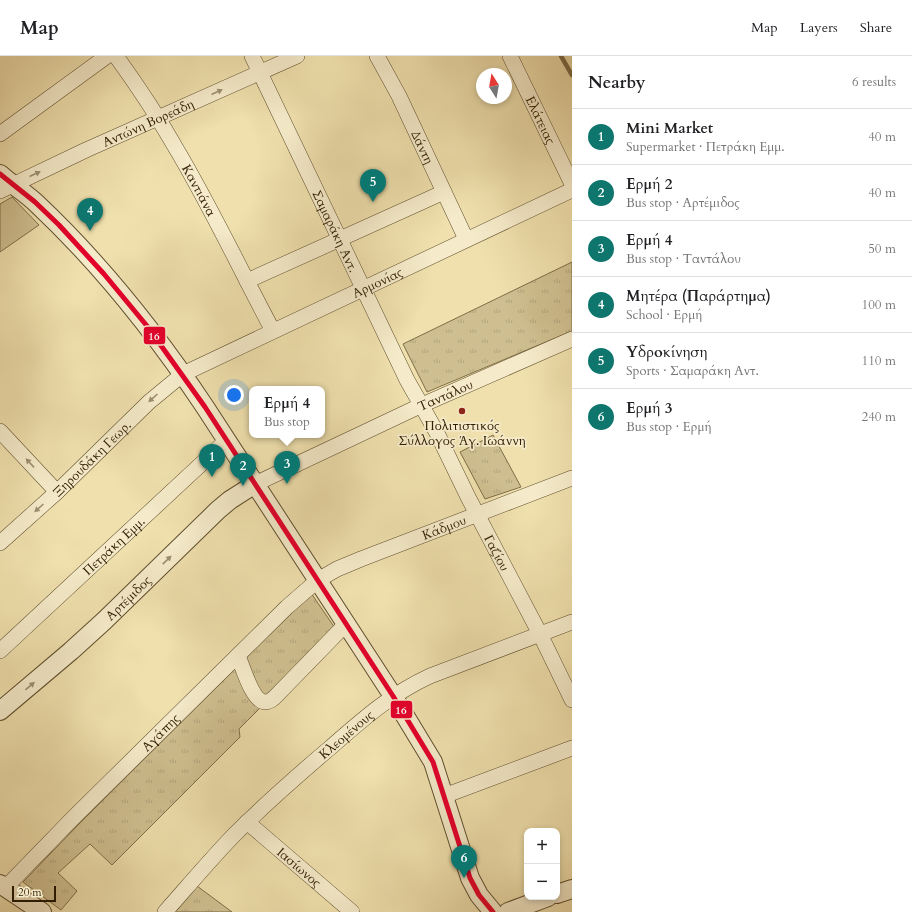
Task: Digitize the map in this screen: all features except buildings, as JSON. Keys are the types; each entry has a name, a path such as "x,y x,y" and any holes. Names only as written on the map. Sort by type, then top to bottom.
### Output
{"street":[{"path":"0,134 107,56"},
{"name":"Καντιάνα","path":"116,56 174,144 273,331"},
{"name":"Σαμαράκη Αντ.","path":"252,56 407,380 422,405"},
{"name":"Αντώνη Βορεάδη","path":"4,183 157,118 297,56"},
{"name":"Δάντη","path":"377,56 399,96 466,239"},
{"name":"Ελάτειας","path":"510,56 572,184"},
{"path":"4,183 34,201 79,246 130,306 183,374 318,580 433,762 470,878 479,895 493,912"},
{"name":"Αρμονίας","path":"183,374 572,190"},
{"path":"247,281 444,192"},
{"name":"Ταντάλου","path":"255,484 422,405 572,338"},
{"name":"Ξηρουδάκη Γεωρ.","path":"0,543 57,492 149,402 183,374"},
{"name":"Γαζίου","path":"422,405 540,634 572,700"},
{"path":"0,431 57,492"},
{"name":"Πετράκη Εμμ.","path":"0,651 227,440"},
{"name":"Κάδμου","path":"318,580 361,559 572,478"},
{"name":"Αρτέμιδος","path":"0,711 72,651 104,622 218,510 235,496 255,484"},
{"name":"Αγάπης","path":"3,886 296,599 318,580"},
{"name":"Κλεομένους","path":"165,912 225,844 247,822 326,751 392,696 412,684 430,676 572,622"},
{"path":"238,656 254,695 260,701 268,702 274,698 346,624"},
{"path":"444,796 572,748"},
{"name":"Ιασίωνος","path":"247,822 348,911"},
{"path":"3,886 37,910"},
{"path":"560,893 572,888"},
{"path":"508,912 540,900"}],"green space":[{"path":"12,197 39,225 0,252 0,204"},
{"path":"572,262 572,331 427,392 403,344"},
{"path":"493,435 521,487 485,499 460,452"},
{"path":"311,593 337,631 239,729 240,737 112,865 90,844 58,873 77,891 61,910 23,882 78,825"},
{"path":"197,886 232,912 175,912"}],"waterway":[{"path":"561,56 572,75"}],"transit line":[{"name":"16","path":"0,174 35,202 59,225 104,274 147,326 205,407 393,696 433,762 470,878 479,895 493,912"}],"place":[{"name":"Υδροκίνηση","path":"373,202"},
{"name":"Μητέρα (Παράρτημα)","path":"90,231"},
{"name":"Πολιτιστικός Σύλλογος Άγ. Ιωάννη","path":"462,411"},
{"name":"Mini Market","path":"212,477"},
{"name":"Ερμή 4","path":"287,484"},
{"name":"Ερμή 2","path":"243,486"},
{"name":"Ερμή 3","path":"464,878"}]}
